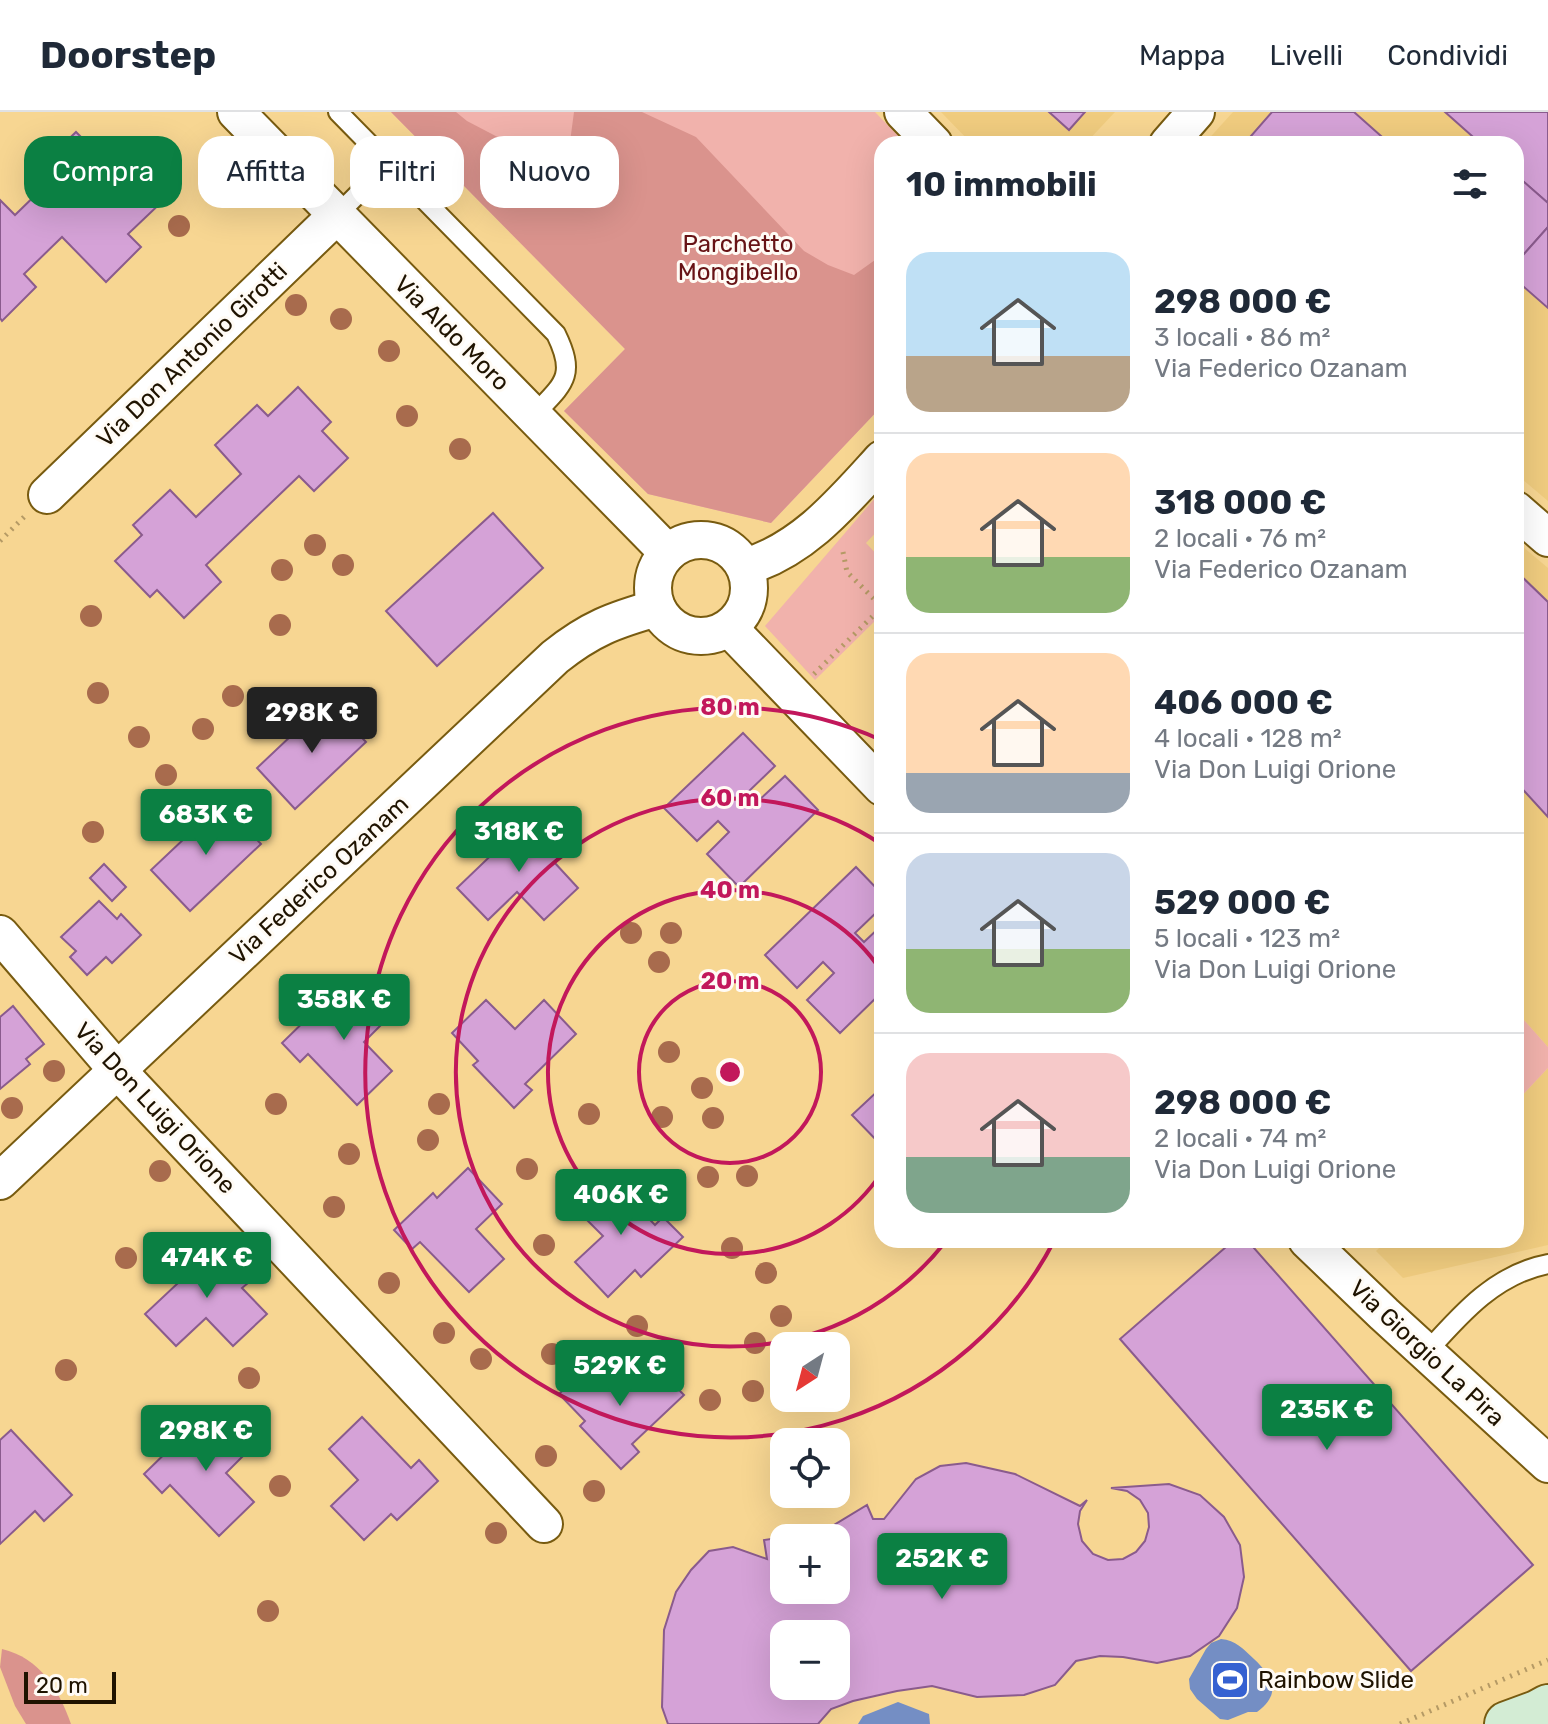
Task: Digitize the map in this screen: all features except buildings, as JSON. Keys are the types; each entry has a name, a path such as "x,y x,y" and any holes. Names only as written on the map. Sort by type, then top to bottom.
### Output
{"main road":[{"path":"1507,1724 1548,1707"}],"street":[{"name":"Via Aldo Moro","path":"236,112 668,553"},
{"path":"903,112 926,136"},
{"path":"1175,136 1196,112"},
{"name":"Via Don Antonio Girotti","path":"47,495 337,215"},
{"path":"745,567 781,553 811,532 874,468"},
{"path":"1524,517 1548,538"},
{"path":"695,540 724,545 745,567 749,580 746,607 729,628 702,637 688,635 664,620 657,608 653,579 658,565 680,545 695,540"},
{"name":"Via Federico Ozanam","path":"0,1181 555,657 601,626 657,608"},
{"path":"729,628 874,779"},
{"name":"Via Don Luigi Orione","path":"0,934 118,1071 544,1524"},
{"name":"Via Giorgio La Pira","path":"1315,1248 1548,1464"}],"lane":[{"path":"338,112 362,136"},
{"path":"337,215 350,202"},
{"path":"433,208 556,334 565,356 567,373 555,393 533,416"},
{"path":"1426,1353 1472,1304 1498,1284 1522,1271 1548,1267"}],"path":[{"path":"843,552 847,572 874,599"},
{"path":"793,694 874,615"},
{"path":"1400,1724 1548,1660"}],"shaded area":[{"path":"941,112 1115,112 1092,136 964,136"},
{"path":"1233,112 1548,112 1548,501 1524,481 1524,136 1211,136"},
{"path":"1524,548 1548,568 1548,1047 1524,1020"},
{"path":"1548,1068 1548,1245 1403,1278 1376,1251 1379,1248 1524,1248 1524,1094"}],"green space":[{"name":"Parchetto Mongibello","path":"391,112 875,112 898,136 874,136 874,414 771,523 648,494 564,411 625,349 486,208 619,208 619,136 480,136 480,202 464,186 464,136 415,136"},
{"name":"Parchetto Mongibello","path":"391,112 456,112 496,136 480,136 480,202 464,186 464,136 415,136"},
{"name":"Parchetto Mongibello","path":"574,112 642,112 696,137 804,251 854,275 874,261 874,414 771,523 648,494 564,411 625,349 486,208 619,208 619,136 571,136"},
{"path":"874,499 874,534 866,543 874,552 874,622 815,680 765,626"},
{"path":"1524,1020 1548,1047 1548,1068 1524,1094"},
{"path":"2,1649 27,1660 46,1677 71,1724 26,1724 15,1706 0,1667"}],"water":[{"name":"Rainbow Slide","path":"1221,1639 1243,1649 1270,1679 1270,1699 1257,1712 1228,1720 1220,1719 1190,1689 1189,1679 1206,1649"},
{"path":"898,1702 929,1714 930,1724 858,1724 863,1716"}],"place":[{"name":"Rainbow Slide","path":"1230,1680"}]}
